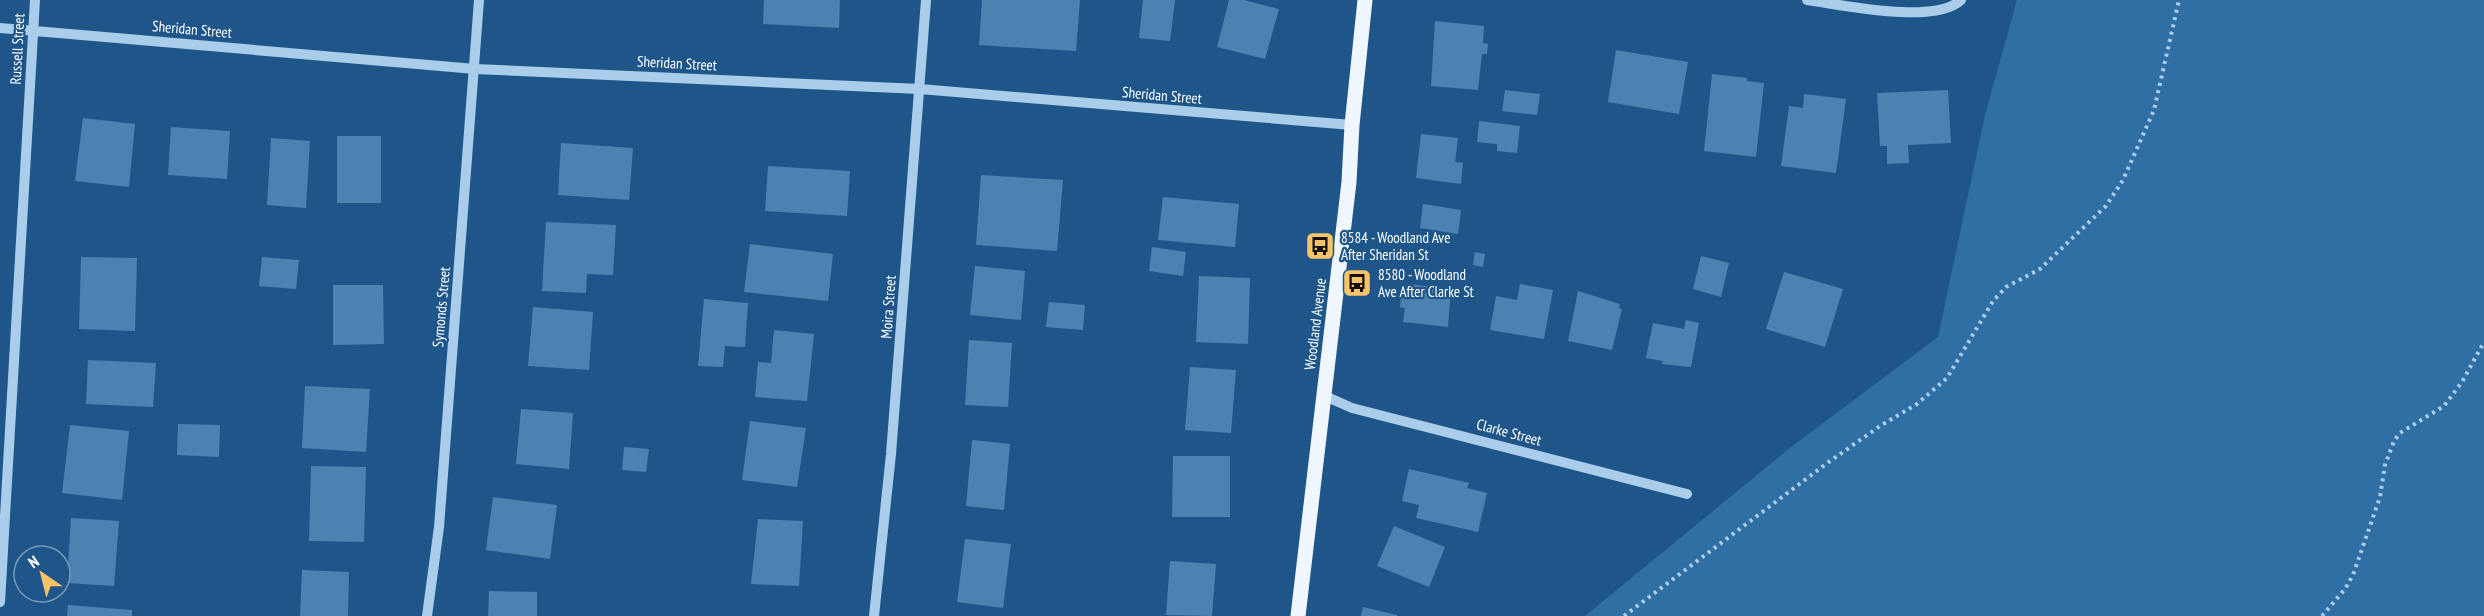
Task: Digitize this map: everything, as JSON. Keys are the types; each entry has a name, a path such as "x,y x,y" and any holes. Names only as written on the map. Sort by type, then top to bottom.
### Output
{"main road":[{"name":"Woodland Avenue","path":"1298,616 1349,182 1352,125 1365,0"}],"street":[{"name":"Russell Street","path":"0,602 35,0"},
{"name":"Symonds Street","path":"427,616 439,527 479,0"},
{"name":"Moira Street","path":"874,616 891,454 926,0"},
{"path":"1807,0 1896,11 1939,12 1961,0"},
{"name":"Sheridan Street","path":"0,28 475,69 920,89 1352,125"},
{"name":"Clarke Street","path":"1325,396 1352,408 1687,494"}],"path":[{"path":"1624,616 1826,464 1917,404 1947,378 1993,301 2006,287 2040,269 2106,206 2123,180 2154,110 2179,0"},
{"path":"2322,616 2345,589 2353,575 2380,497 2385,465 2394,441 2400,433 2444,406 2462,382 2484,342"}],"shaded area":[{"path":"2017,0 2484,0 2484,616 1585,616 1791,447 1938,337 1985,115"}],"building":[{"path":"764,0 840,0 839,28 763,24"},
{"path":"982,0 1080,0 1076,51 979,45"},
{"path":"1143,0 1175,0 1170,41 1139,38"},
{"path":"1229,0 1244,0 1279,9 1265,59 1217,47"},
{"path":"1435,21 1484,26 1483,43 1488,44 1487,54 1482,54 1478,90 1431,86"},
{"path":"1616,50 1688,62 1679,114 1608,102"},
{"path":"1712,74 1747,78 1747,81 1764,83 1756,157 1704,151"},
{"path":"1505,90 1540,94 1537,115 1502,111"},
{"path":"1948,90 1951,143 1908,145 1909,163 1887,164 1887,146 1880,146 1877,93"},
{"path":"1804,94 1846,99 1836,173 1781,166 1789,106 1803,108"},
{"path":"83,118 135,124 129,187 75,181"},
{"path":"1479,121 1520,126 1517,153 1497,151 1497,144 1477,142"},
{"path":"171,127 230,131 227,179 168,175"},
{"path":"1421,134 1458,138 1455,162 1463,163 1461,184 1416,178"},
{"path":"337,136 381,136 381,203 337,203"},
{"path":"271,138 310,141 306,208 267,205"},
{"path":"561,143 633,148 629,200 558,195"},
{"path":"768,166 850,171 847,216 765,211"},
{"path":"981,175 1063,180 1057,251 976,245"},
{"path":"1163,197 1239,204 1235,247 1158,240"},
{"path":"1423,204 1461,210 1458,234 1420,228"},
{"path":"546,222 616,225 613,275 587,274 586,293 542,291"},
{"path":"750,244 833,254 828,301 744,292"},
{"path":"1152,247 1186,252 1183,276 1149,271"},
{"path":"1475,252 1485,254 1483,267 1473,265"},
{"path":"1701,256 1729,263 1721,297 1693,289"},
{"path":"81,257 137,258 135,331 79,329"},
{"path":"262,257 299,260 296,289 259,286"},
{"path":"975,266 1025,271 1021,320 970,315"},
{"path":"1784,272 1843,289 1825,347 1766,329"},
{"path":"1199,276 1250,278 1248,344 1196,342"},
{"path":"1408,284 1451,289 1448,327 1403,322 1405,308 1400,307 1401,296 1406,296"},
{"path":"1520,284 1553,290 1544,339 1490,330 1496,296 1517,300"},
{"path":"333,285 383,285 384,344 333,345"},
{"path":"1578,291 1620,304 1619,308 1622,309 1612,350 1568,341"},
{"path":"704,299 748,303 745,347 725,346 723,367 698,366"},
{"path":"1049,302 1085,305 1083,330 1046,327"},
{"path":"533,307 593,312 589,370 528,366"},
{"path":"1686,320 1699,323 1691,367 1662,364 1663,361 1646,358 1653,323 1684,329"},
{"path":"774,330 814,334 807,401 755,397 758,362 771,363"},
{"path":"969,340 1012,343 1008,407 965,405"},
{"path":"88,360 156,363 153,407 86,404"},
{"path":"1190,367 1236,370 1231,433 1185,430"},
{"path":"305,386 370,389 366,452 302,448"},
{"path":"521,409 573,413 569,469 516,464"},
{"path":"750,421 806,428 797,487 742,480"},
{"path":"178,424 220,425 219,457 177,455"},
{"path":"70,425 129,431 122,500 62,493"},
{"path":"972,440 1010,444 1004,510 966,506"},
{"path":"624,447 649,449 646,472 622,470"},
{"path":"1173,456 1230,456 1230,517 1172,517"},
{"path":"311,466 366,467 364,542 309,541"},
{"path":"1409,469 1469,483 1467,488 1487,493 1478,532 1416,518 1419,505 1402,501"},
{"path":"493,497 557,505 550,559 486,550"},
{"path":"71,518 119,521 114,586 72,583 72,544 69,544"},
{"path":"758,519 803,521 799,586 751,584"},
{"path":"1394,526 1445,547 1429,587 1377,566"},
{"path":"965,539 1011,544 1003,608 957,602"},
{"path":"1170,561 1216,564 1212,616 1166,615"},
{"path":"302,570 349,572 348,616 300,616"},
{"path":"489,591 537,592 537,616 488,616"},
{"path":"68,605 132,610 132,616 67,616"},
{"path":"1363,607 1397,615 1397,616 1361,616"}],"place":[{"name":"8584 - Woodland Ave After Sheridan St","path":"1320,246"},
{"name":"8580 - Woodland Ave After Clarke St","path":"1357,283"}]}
